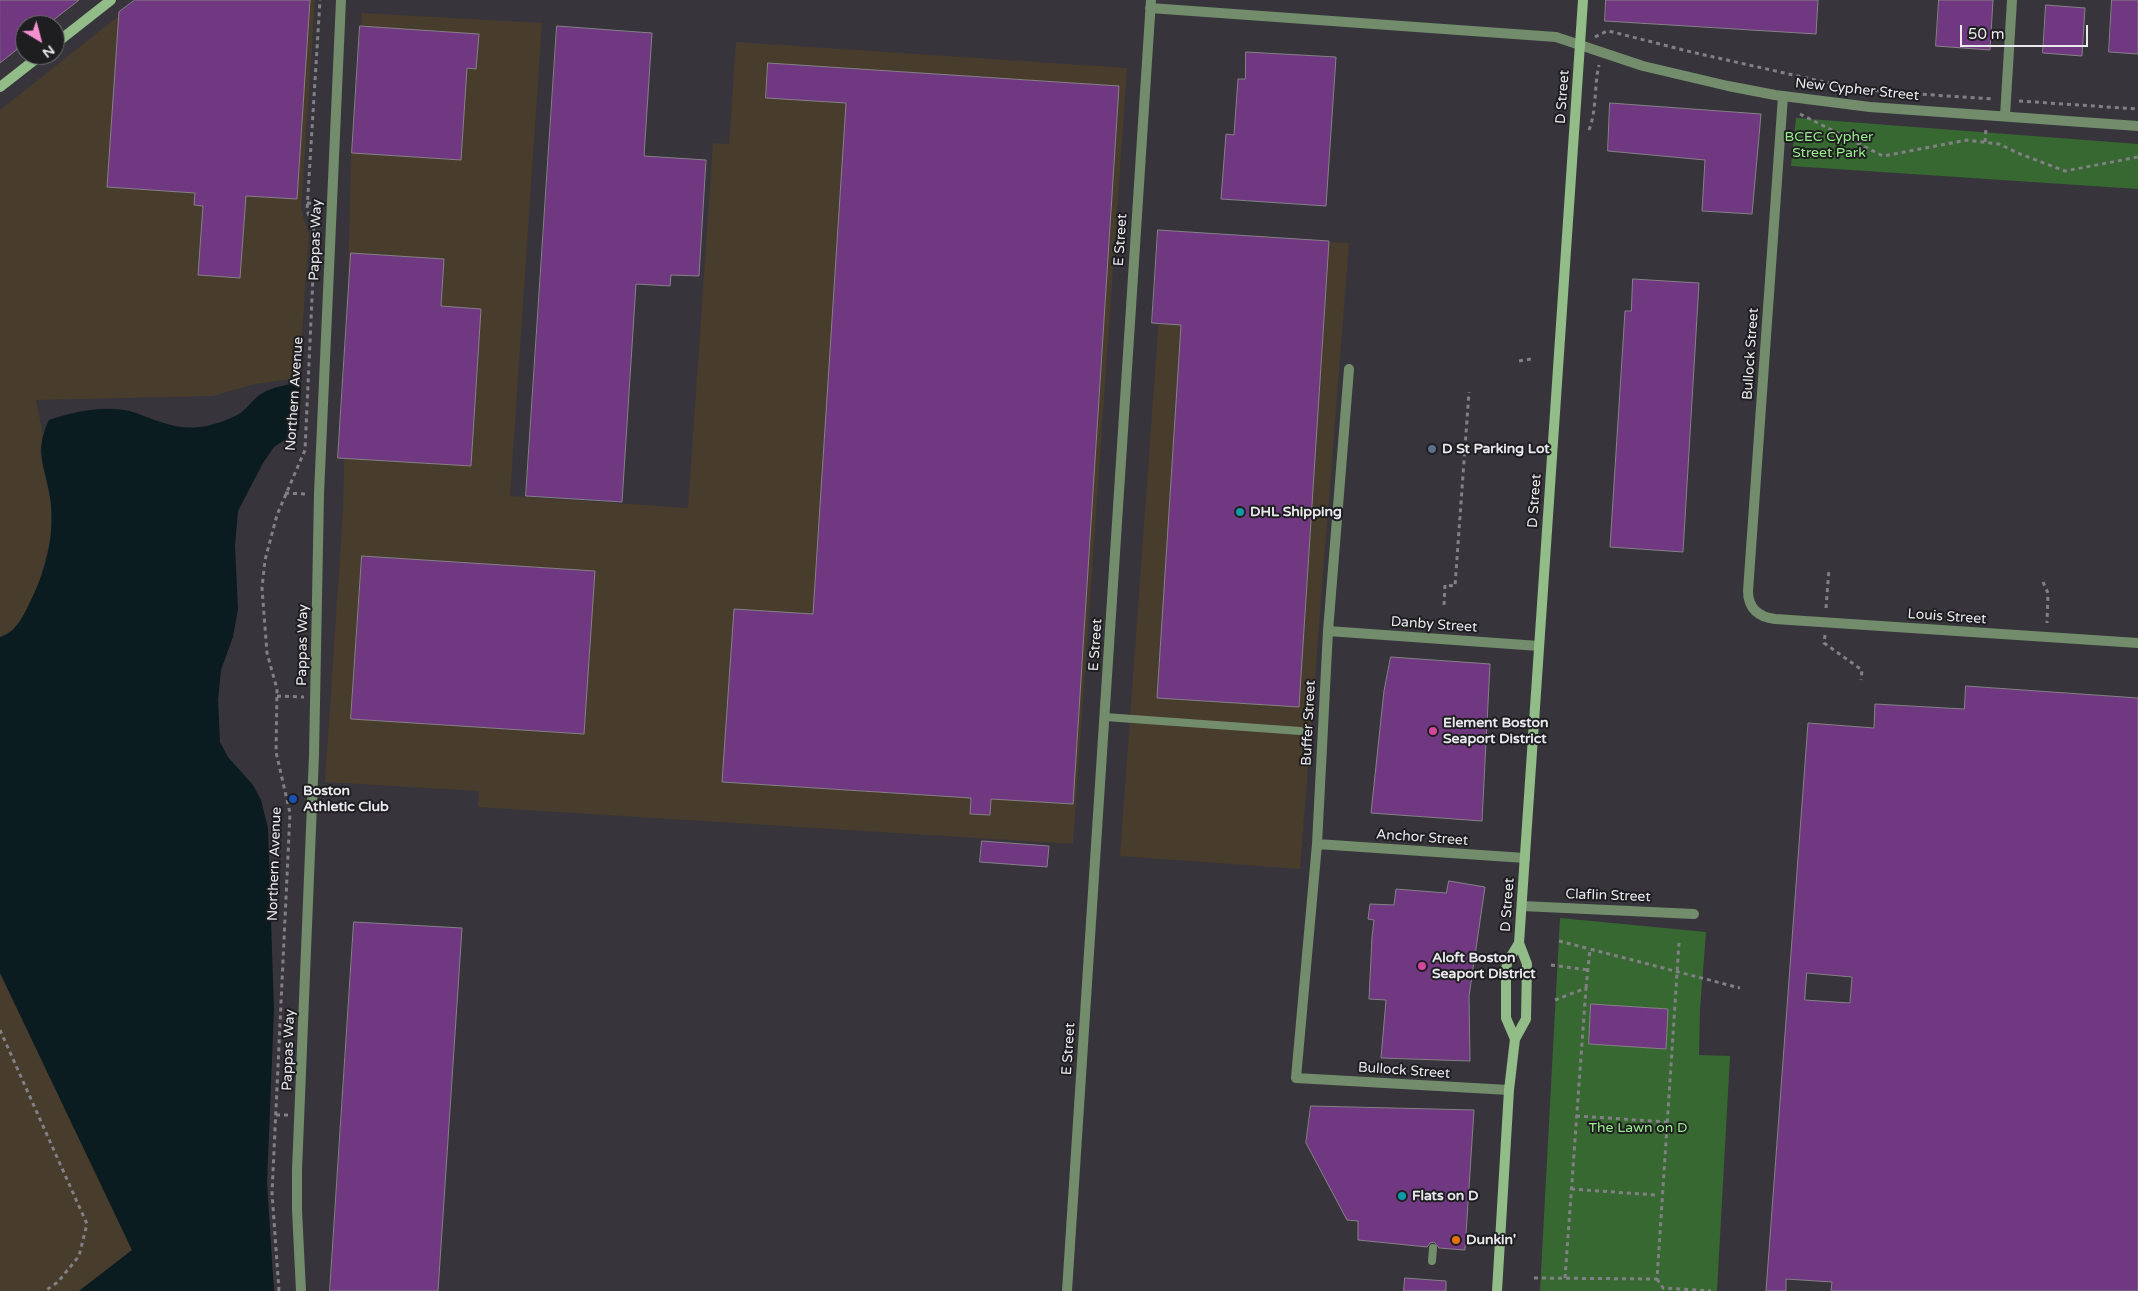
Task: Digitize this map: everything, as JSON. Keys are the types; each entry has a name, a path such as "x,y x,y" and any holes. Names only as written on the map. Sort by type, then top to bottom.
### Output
{"main road":[{"path":"65,36 111,0"},
{"name":"D Street","path":"1497,1291 1509,1090 1515,1039 1526,1018 1527,964 1519,943 1583,0"},
{"path":"0,87 28,65"},
{"name":"D Street","path":"1515,1039 1506,1018 1506,972 1507,963 1519,943"}],"street":[{"name":"Pappas Way","path":"301,1291 297,1184 315,697 319,494 341,0"},
{"path":"2005,116 2012,0"},
{"name":"New Cypher Street","path":"1150,4 1556,36 1668,72 1783,96 1864,106 2138,126"},
{"name":"E Street","path":"1067,1291 1150,4"},
{"name":"Bullock Street","path":"1756,612 1750,605 1748,591 1783,96"},
{"name":"Buffer Street","path":"1296,1078 1316,844 1328,631 1349,369"},
{"name":"Louis Street","path":"1756,612 1764,617 1775,619 2138,643"},
{"name":"Danby Street","path":"1328,631 1539,646"},
{"name":"Anchor Street","path":"1316,844 1525,858"},
{"name":"Claflin Street","path":"1522,906 1694,914"},
{"name":"Bullock Street","path":"1296,1078 1509,1090"}],"lane":[{"path":"1105,717 1300,731"},
{"path":"1432,1262 1433,1248"}],"path":[{"name":"Northern Avenue","path":"279,1291 272,1193 290,813 276,752 277,696 267,653 262,588 267,553 285,493 302,458 306,441 315,233 307,210 320,0"},
{"name":"New Cypher Street","path":"1580,45 1607,31 1842,86 1888,92 1992,99"},
{"path":"2019,101 2138,109"},
{"path":"1800,114 1884,156 1967,140 2000,144 2020,154 2065,171 2138,157"},
{"path":"1985,142 1986,128"},
{"path":"1519,360 1531,359"},
{"path":"1444,605 1446,585 1455,586 1469,392"},
{"path":"285,493 319,494"},
{"path":"1826,608 1829,569"},
{"path":"2043,582 2048,593 2046,623"},
{"path":"1824,635 1824,644 1862,670 1862,680"},
{"path":"277,696 315,697"},
{"path":"1559,941 1740,988"},
{"path":"1679,943 1657,1279 1663,1288 1711,1291"},
{"path":"1565,1278 1590,949"},
{"path":"1550,964 1588,970"},
{"path":"1555,1000 1586,988"},
{"path":"0,1030 87,1224 79,1256 58,1282 45,1291"},
{"path":"276,1114 288,1115"},
{"path":"1576,1116 1668,1122"},
{"path":"1571,1190 1656,1195"},
{"path":"1534,1278 1657,1279"}],"shaded area":[{"path":"139,0 315,0 301,210 309,234 299,378 255,384 213,396 36,400 43,434 40,452 51,503 52,534 38,587 24,615 13,630 0,637 0,110 57,65 65,65 65,59"},
{"path":"362,13 542,23 510,496 688,508 713,143 729,144 736,42 1127,68 1073,844 478,807 479,791 325,782 343,511 351,156"},
{"path":"1165,234 1349,243 1300,869 1120,856"},
{"path":"301,382 299,430 274,447 263,463 238,511 235,546 238,609 233,637 221,670 218,700 220,742 228,757 253,785 261,800 268,828 274,1010 267,1183 274,1291 79,1291 132,1250 0,973 0,637 10,632 21,619 40,580 50,543 51,505 41,453 44,432 49,420 81,411 104,409 126,410 174,426 191,428 204,426 239,414 258,396 270,389"},
{"path":"0,973 132,1250 79,1291 0,1291"}],"green space":[{"name":"BCEC Cypher Street Park","path":"1796,118 2138,144 2138,189 1791,166"},
{"name":"The Lawn on D","path":"1560,918 1706,932 1700,1009 1699,1055 1730,1056 1717,1291 1540,1291"}],"building":[{"path":"0,0 79,0 60,15 15,15 15,51 0,63"},
{"path":"135,0 310,0 297,199 246,196 240,278 198,275 203,206 194,205 195,193 107,187 119,12"},
{"path":"1606,0 1818,0 1816,34 1605,21"},
{"path":"1939,0 1993,0 1990,50 1936,46"},
{"path":"2112,0 2138,0 2138,54 2109,52"},
{"path":"2046,5 2085,8 2082,56 2043,53"},
{"path":"360,26 479,34 476,69 467,68 461,160 352,153"},
{"path":"557,26 652,33 644,156 706,160 699,276 671,275 670,286 636,284 622,502 526,496"},
{"path":"1246,52 1336,57 1326,206 1221,199 1226,134 1234,135 1238,79 1245,79"},
{"path":"768,63 1119,86 1073,804 991,799 990,815 970,814 971,798 722,782 734,609 813,614 846,103 766,98"},
{"path":"1610,103 1761,114 1752,214 1702,211 1705,160 1608,151"},
{"name":"DHL Shipping","path":"1158,230 1329,241 1299,707 1157,698 1181,325 1152,323"},
{"path":"351,253 444,259 441,306 481,309 471,466 338,458"},
{"path":"1633,279 1699,283 1683,552 1610,547 1625,311 1631,311"},
{"path":"362,556 595,571 584,734 351,719"},
{"name":"Element Boston Seaport District","path":"1391,657 1490,664 1482,821 1371,813 1384,691"},
{"path":"1966,686 2138,698 2138,1291 1831,1291 1832,1282 1786,1279 1786,1291 1766,1291 1808,723 1874,728 1875,704 1964,709","holes":["1807,973 1852,977 1850,1003 1805,1000"]},
{"path":"982,841 1049,846 1047,867 980,862"},
{"name":"Aloft Boston Seaport District","path":"1449,881 1485,887 1469,996 1470,1061 1381,1058 1386,1000 1369,999 1374,920 1368,919 1370,904 1394,905 1396,889 1446,893"},
{"path":"354,922 462,928 438,1291 330,1291"},
{"path":"1591,1004 1668,1009 1666,1049 1589,1044"},
{"name":"Flats on D","path":"1311,1106 1474,1110 1465,1250 1439,1248 1434,1242 1430,1243 1427,1247 1358,1240 1358,1221 1347,1220 1306,1143"},
{"path":"1405,1278 1446,1281 1446,1291 1404,1291"}],"place":[{"name":"D St Parking Lot","path":"1432,449"},
{"name":"DHL Shipping","path":"1240,512"},
{"name":"Element Boston Seaport District","path":"1433,731"},
{"name":"Boston Athletic Club","path":"293,799"},
{"name":"Aloft Boston Seaport District","path":"1422,966"},
{"name":"Flats on D","path":"1402,1196"},
{"name":"Dunkin'","path":"1456,1240"}]}
